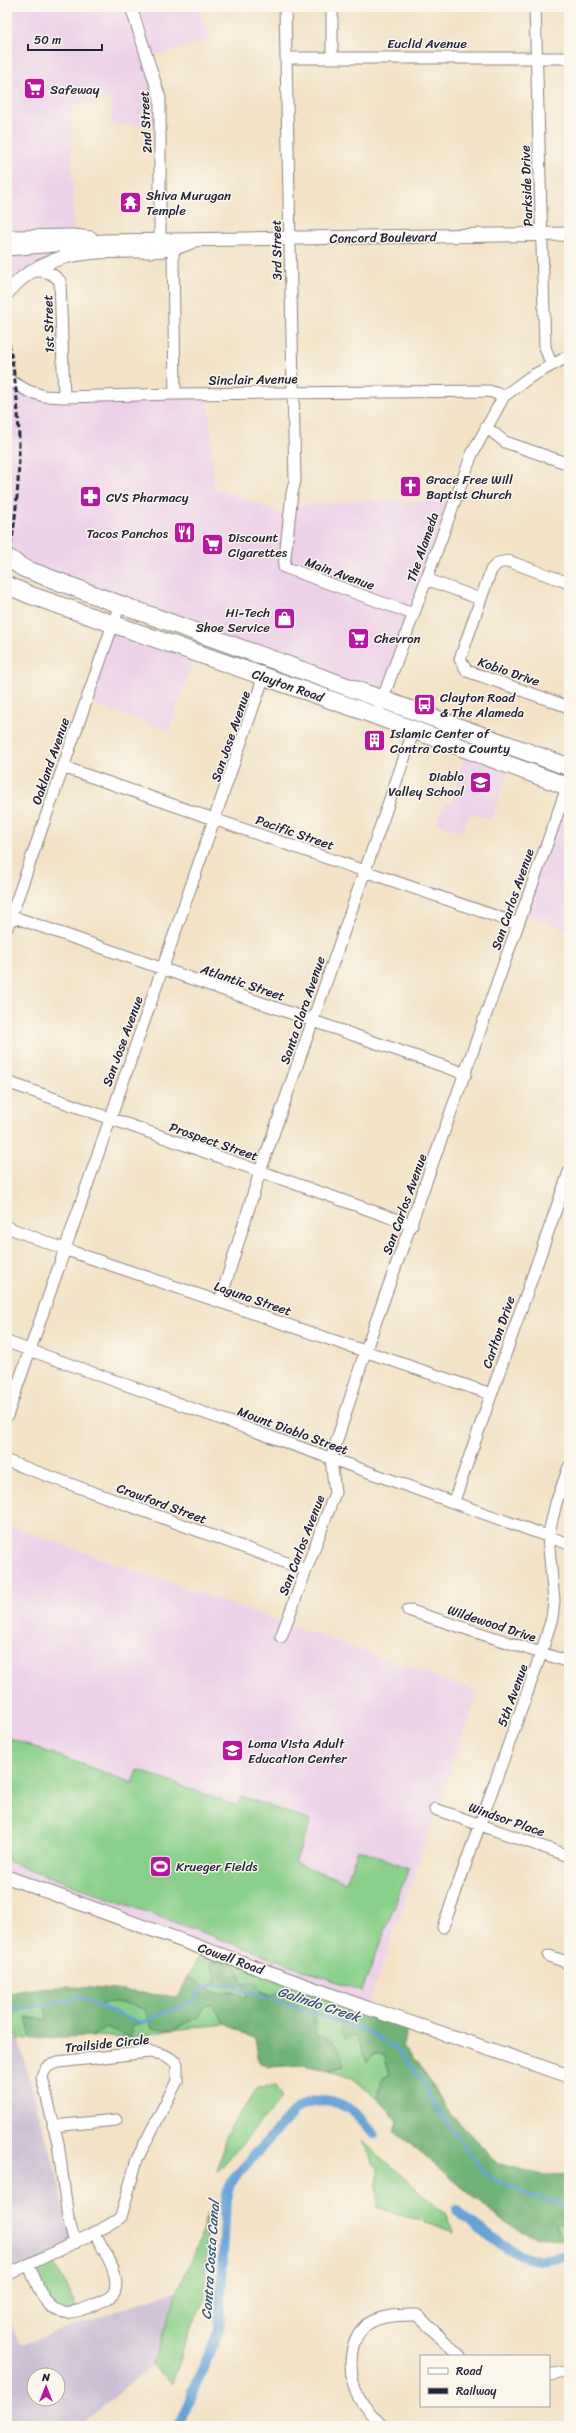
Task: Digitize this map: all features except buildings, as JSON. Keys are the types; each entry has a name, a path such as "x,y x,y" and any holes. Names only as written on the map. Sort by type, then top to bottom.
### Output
{"main road":[{"name":"Clayton Road","path":"7,557 23,568 569,766"},
{"name":"Clayton Road","path":"7,585 568,785"}],"street":[{"name":"2nd Street","path":"131,7 160,98 160,240"},
{"name":"3rd Street","path":"285,7 295,481 292,493"},
{"path":"332,7 332,57"},
{"name":"Parkside Drive","path":"535,7 545,347 551,364"},
{"name":"Euclid Avenue","path":"286,58 569,58"},
{"name":"Concord Boulevard","path":"7,249 105,241 569,234"},
{"name":"Concord Boulevard","path":"7,237 74,236 105,241"},
{"name":"Concord Boulevard","path":"7,293 33,271 68,255 98,251 172,250 198,239"},
{"path":"172,250 175,394"},
{"name":"1st Street","path":"33,271 46,271 54,275 61,285 64,397"},
{"name":"The Alameda","path":"376,716 472,454 504,396 551,364 569,356"},
{"name":"Sinclair Avenue","path":"7,379 28,391 44,396 64,397 293,392 489,391 504,396"},
{"path":"486,428 504,442 569,464"},
{"name":"Main Avenue","path":"292,493 284,567 413,614"},
{"name":"Kobio Drive","path":"569,583 508,561 502,561 491,570 461,652 462,665 467,671 569,707"},
{"path":"426,579 480,599"},
{"name":"Oakland Avenue","path":"7,928 120,604"},
{"name":"San Jose Avenue","path":"7,1416 109,1119 216,820 264,676"},
{"name":"Santa Clara Avenue","path":"220,1301 260,1172 414,730"},
{"name":"Pacific Street","path":"63,766 518,924"},
{"name":"San Carlos Avenue","path":"281,1637 335,1493 331,1459 365,1352 412,1225 568,785"},
{"name":"Atlantic Street","path":"11,916 312,1022 466,1074"},
{"name":"Prospect Street","path":"7,1082 412,1225"},
{"name":"Carlton Drive","path":"454,1501 569,1172"},
{"name":"Laguna Street","path":"7,1227 64,1249 491,1394"},
{"name":"Mount Diablo Street","path":"7,1342 331,1459 454,1501 569,1544"},
{"name":"Crawford Street","path":"7,1461 306,1570"},
{"name":"5th Avenue","path":"443,1927 541,1654 552,1618 554,1601 548,1537 556,1503 569,1467"},
{"name":"Wildewood Drive","path":"408,1610 569,1662"},
{"name":"Windsor Place","path":"435,1809 569,1856"},
{"name":"Cowell Road","path":"7,1877 361,2006 569,2076"},
{"path":"549,1956 569,1963"},
{"name":"Trailside Circle","path":"149,2052 162,2052 177,2064 177,2081 137,2159 121,2217 75,2242 68,2218 58,2143 53,2126 42,2077 48,2065 149,2052"},
{"path":"53,2126 116,2120"},
{"path":"29,2264 43,2299 64,2313 79,2312 111,2296 115,2290 115,2276 94,2232"},
{"path":"7,2275 75,2242"},
{"path":"382,2426 360,2400 350,2376 352,2350 360,2329 372,2321 387,2316 417,2315 459,2355"},
{"path":"550,2375 569,2372"}],"shaded area":[{"path":"7,7 199,7 211,40 148,57 161,125 111,125 111,99 71,106 74,236 68,255 50,262 7,298"},
{"path":"7,379 28,391 209,394 214,488 290,516 292,505 368,501 453,502 382,698 7,557"},
{"path":"113,624 196,653 169,731 86,701"},
{"name":"Diablo Valley School","path":"466,749 510,765 492,820 470,813 463,832 437,823 444,802 451,804"},
{"path":"569,787 569,930 521,915"},
{"name":"Loma Vista Adult Education Center","path":"7,1525 478,1692 367,2008 7,1877"},
{"path":"17,2033 75,2243 7,2275 7,2036"},
{"path":"178,2290 152,2366 79,2426 7,2426 7,2315 21,2344"}],"green space":[{"name":"Krueger Fields","path":"7,1737 133,1783 138,1770 237,1806 241,1796 311,1821 295,1863 346,1882 358,1849 409,1868 362,1991 7,1861"},
{"path":"203,1948 355,2004 356,2036 367,2063 374,2054 384,2055 390,2074 382,2079 378,2098 351,2077 330,2070 344,2066 332,2039 316,2036 315,2019 297,2000 284,1990 272,1995 243,1984 248,1998 234,1992 216,1993 188,1977"},
{"path":"234,1959 243,1984 234,1987 216,1984 211,1963"},
{"path":"188,1977 216,1993 234,1992 248,1998 243,1984 256,1983 261,1992 272,1995 284,1990 297,2000 313,1988 316,2036 333,2042 336,2045 341,2053 345,2066 330,2070 303,2065 269,2067 259,2062 255,2039 225,2024 213,2004 203,2007 200,2016 172,2030 152,2029 145,2010 128,2004 109,2002 98,2006 141,2023 132,2026 131,2038 106,2027 92,2036 31,2038 26,2018 48,2019 44,2005 14,2012 7,2036 7,1994 49,1987 70,1987 178,1997"},
{"path":"107,2001 132,2004 145,2010 203,2007 213,2003 225,2024 172,2030 131,2038 92,2036 106,2027 132,2026 140,2023 98,2006"},
{"path":"355,2004 412,2022 402,2046 426,2074 444,2107 499,2164 543,2175 569,2176 569,2224 555,2224 561,2239 534,2237 519,2230 493,2213 394,2131 397,2121 378,2098 382,2078 390,2074 384,2055 374,2054 367,2063 356,2036 345,2039 340,2033 343,2015"},
{"path":"44,2005 48,2019 26,2018 31,2038 18,2040 17,2033 9,2035 14,2012"},
{"path":"275,2086 282,2098 217,2172 227,2133 258,2087"},
{"path":"362,2141 445,2214 454,2232 377,2207 377,2169"},
{"path":"207,2213 205,2299 190,2329 172,2383 152,2366 178,2290 199,2243"},
{"path":"555,2223 569,2224 569,2238 561,2239"},
{"path":"50,2254 79,2312 53,2307 29,2265"}],"waterway":[{"name":"Galindo Creek","path":"7,2013 80,1998 141,2023 196,2000 201,1989 216,1984 234,1987 368,2032 397,2050 423,2081 436,2108 488,2177 534,2197 569,2205"},
{"name":"Contra Costa Canal","path":"179,2426 219,2330 226,2199 229,2186 235,2177 295,2110 307,2103 318,2100 339,2104 358,2116 374,2134"},
{"name":"Contra Costa Canal","path":"456,2210 495,2240 516,2253 538,2260 569,2256"}],"railway":[{"path":"7,334 16,393 19,452 16,510 7,569"}],"place":[{"name":"Safeway","path":"35,89"},
{"name":"Shiva Murugan Temple","path":"130,202"},
{"name":"Grace Free Will Baptist Church","path":"411,486"},
{"name":"CVS Pharmacy","path":"91,497"},
{"name":"Tacos Panchos","path":"184,533"},
{"name":"Discount Cigarettes","path":"212,544"},
{"name":"Hi-Tech Shoe Service","path":"285,619"},
{"name":"Chevron","path":"358,638"},
{"name":"Clayton Road & The Alameda","path":"424,704"},
{"name":"Islamic Center of Contra Costa County","path":"374,740"},
{"name":"Diablo Valley School","path":"480,783"},
{"name":"Loma Vista Adult Education Center","path":"232,1750"},
{"name":"Krueger Fields","path":"160,1866"}]}
